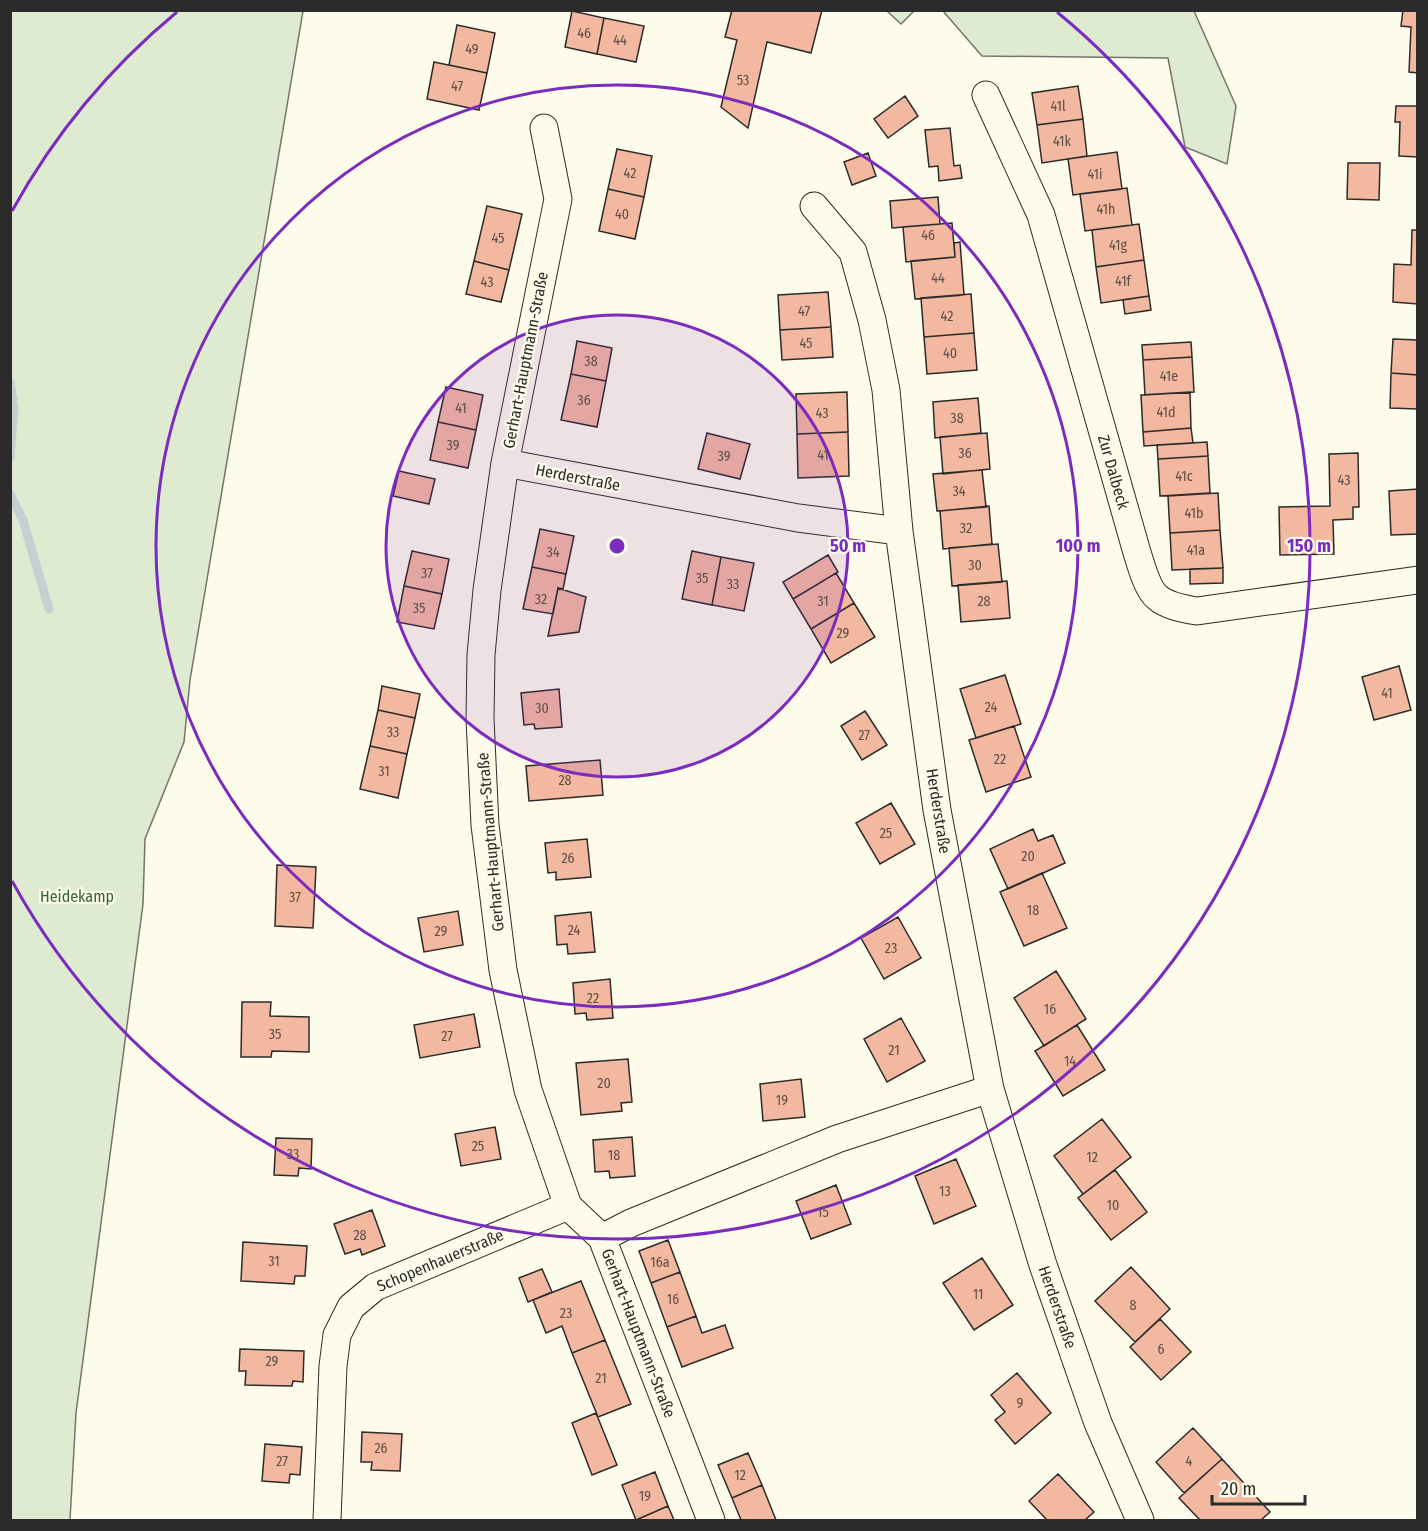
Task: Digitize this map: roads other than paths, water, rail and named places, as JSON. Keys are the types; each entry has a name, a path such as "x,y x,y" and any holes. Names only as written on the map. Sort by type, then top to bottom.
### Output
{"street":[{"name":"Zur Dalbeck","path":"986,95 1041,215 1136,549 1155,597 1175,607 1197,611 1418,580"},
{"name":"Gerhart-Hauptmann-Straße","path":"544,128 558,199 505,463 487,590 481,655 480,719 485,825 502,970 528,1090 568,1206 602,1238 711,1521"},
{"name":"Herderstraße","path":"813,206 853,252 872,320 886,390 899,531 937,810 990,1089 1044,1265 1098,1423 1140,1521"},
{"name":"Herderstraße","path":"505,463 798,518 899,531"},
{"path":"602,1238 630,1223 837,1139 990,1089"},
{"name":"Schopenhauerstraße","path":"327,1521 333,1366 337,1335 351,1307 375,1287 568,1206"}],"waterway":[{"path":"10,382 14,409 10,458"},
{"path":"10,494 23,520 49,609"}],"park label":[{"name":"Heidekamp","path":"77,896"}]}
